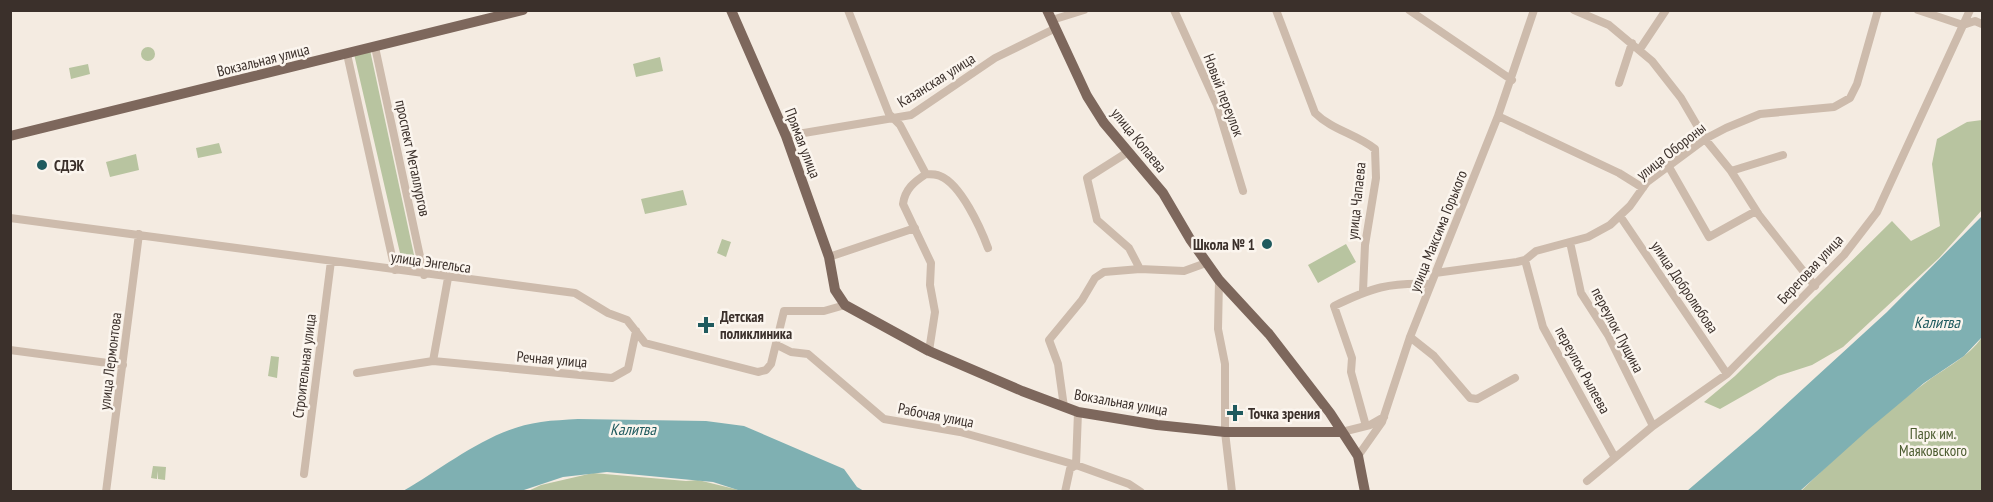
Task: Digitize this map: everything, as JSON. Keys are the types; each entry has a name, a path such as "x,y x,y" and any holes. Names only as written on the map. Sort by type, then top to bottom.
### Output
{"main road":[{"name":"Вокзальная улица","path":"10,136 522,10"},
{"name":"Прямая улица","path":"731,10 786,136 829,257 835,290"},
{"name":"улица Копаева","path":"1052,19 1087,96 1104,123 1163,193 1206,263 1269,334 1330,413 1358,456"},
{"name":"Вокзальная улица","path":"835,290 845,305 929,351 1078,412 1156,425 1225,432 1341,432"},
{"path":"1358,456 1365,492"}],"street":[{"path":"848,10 893,118 900,125 926,174"},
{"name":"Казанская улица","path":"786,136 911,115 1052,19 1084,10"},
{"name":"Новый переулок","path":"1174,10 1217,105 1243,191"},
{"name":"улица Чапаева","path":"1276,10 1315,113 1326,123 1366,142 1375,149 1376,178 1365,245 1363,291"},
{"path":"1410,10 1512,80"},
{"name":"улица Максима Горького","path":"1358,456 1378,431 1384,417 1410,337 1512,80 1534,10"},
{"path":"1574,10 1609,25 1640,49 1681,98 1705,139 1731,171 1756,211 1815,286"},
{"path":"1640,49 1666,10"},
{"name":"улица Обороны","path":"1435,273 1525,260 1536,251 1570,242 1610,225 1643,188 1705,139 1760,114 1834,107 1850,98 1857,84 1878,10"},
{"path":"1918,10 1964,25 1975,21 1983,24"},
{"name":"Береговая улица","path":"1587,481 1614,456 1653,426 1727,374 1844,255 1877,212 1970,10"},
{"path":"1619,82 1632,43"},
{"name":"проспект Металлургов","path":"375,47 424,275"},
{"path":"347,54 395,270"},
{"path":"1498,116 1619,172 1643,188"},
{"path":"1128,152 1087,178 1087,186 1097,220 1129,248 1140,269"},
{"path":"1731,171 1783,155"},
{"path":"1669,167 1709,237 1756,211"},
{"path":"929,351 935,312 930,285 931,264 903,204 904,194 914,182 926,174 940,176 949,181 977,219 988,248"},
{"name":"улица Добролюбова","path":"1620,216 1727,374"},
{"name":"улица Энгельса","path":"10,218 424,275 575,293 608,313 627,320 645,343 758,372 766,370 771,364 784,310 825,310 845,305"},
{"path":"829,257 915,228"},
{"name":"улица Лермонтова","path":"106,492 139,234"},
{"name":"переулок Пущина","path":"1570,242 1581,293 1608,335 1653,426"},
{"name":"переулок Рылеева","path":"1525,260 1543,327 1614,456"},
{"name":"Строительная улица","path":"304,474 331,261"},
{"path":"1064,407 1058,364 1049,340 1082,300 1095,278 1104,272 1140,269 1184,271 1206,263"},
{"path":"433,361 448,278"},
{"path":"1219,280 1218,329 1225,364 1225,432 1232,492"},
{"path":"1366,426 1351,372 1352,358 1334,306 1363,291 1398,283 1431,284"},
{"name":"Речная улица","path":"357,373 433,361 612,378 628,369 636,331"},
{"path":"1410,337 1434,356 1470,399 1477,399 1515,378"},
{"name":"Рабочая улица","path":"777,345 808,354 884,419 960,432 1076,465 1129,484 1141,492"},
{"path":"10,350 123,365"},
{"path":"1065,492 1070,469 1076,465 1078,412"},
{"path":"1341,432 1366,426 1384,417"}],"green space":[{"path":"148,47 153,49 155,54 153,59 148,61 143,59 141,54 143,49"},
{"path":"370,50 417,269 403,266 354,54"},
{"path":"660,57 663,71 636,77 633,64"},
{"path":"88,64 90,74 71,79 69,68"},
{"path":"1982,120 1982,210 1939,258 1843,347 1812,365 1778,376 1720,409 1704,402 1735,376 1892,221 1911,241 1940,226 1932,164 1937,139 1967,122"},
{"path":"219,143 222,153 198,158 196,148"},
{"path":"136,154 139,170 110,177 106,162"},
{"path":"683,190 687,205 645,214 641,199"},
{"path":"722,239 731,242 726,257 717,253"},
{"path":"1346,244 1356,262 1318,283 1308,265"},
{"name":"Парк им. Маяковского","path":"1982,337 1982,491 1800,492 1876,422 1925,383 1963,357"},
{"path":"271,356 279,357 277,378 268,376"},
{"path":"153,466 166,467 165,480 158,479 158,471 157,479 151,478"},
{"path":"593,473 698,480 743,491 526,492 541,485"}],"water":[{"name":"Калитва","path":"1982,216 1982,337 1964,356 1924,383 1800,491 1687,491 1757,431 1887,312"},
{"name":"Калитва","path":"578,419 706,421 744,426 844,469 857,487 864,491 741,491 713,482 607,472 563,477 521,491 403,491 486,440 504,432 541,422"}],"place":[{"name":"СДЭК","path":"42,165"},
{"name":"Школа № 1","path":"1267,244"},
{"name":"Детская поликлиника","path":"706,325"},
{"name":"Точка зрения","path":"1235,413"}]}
